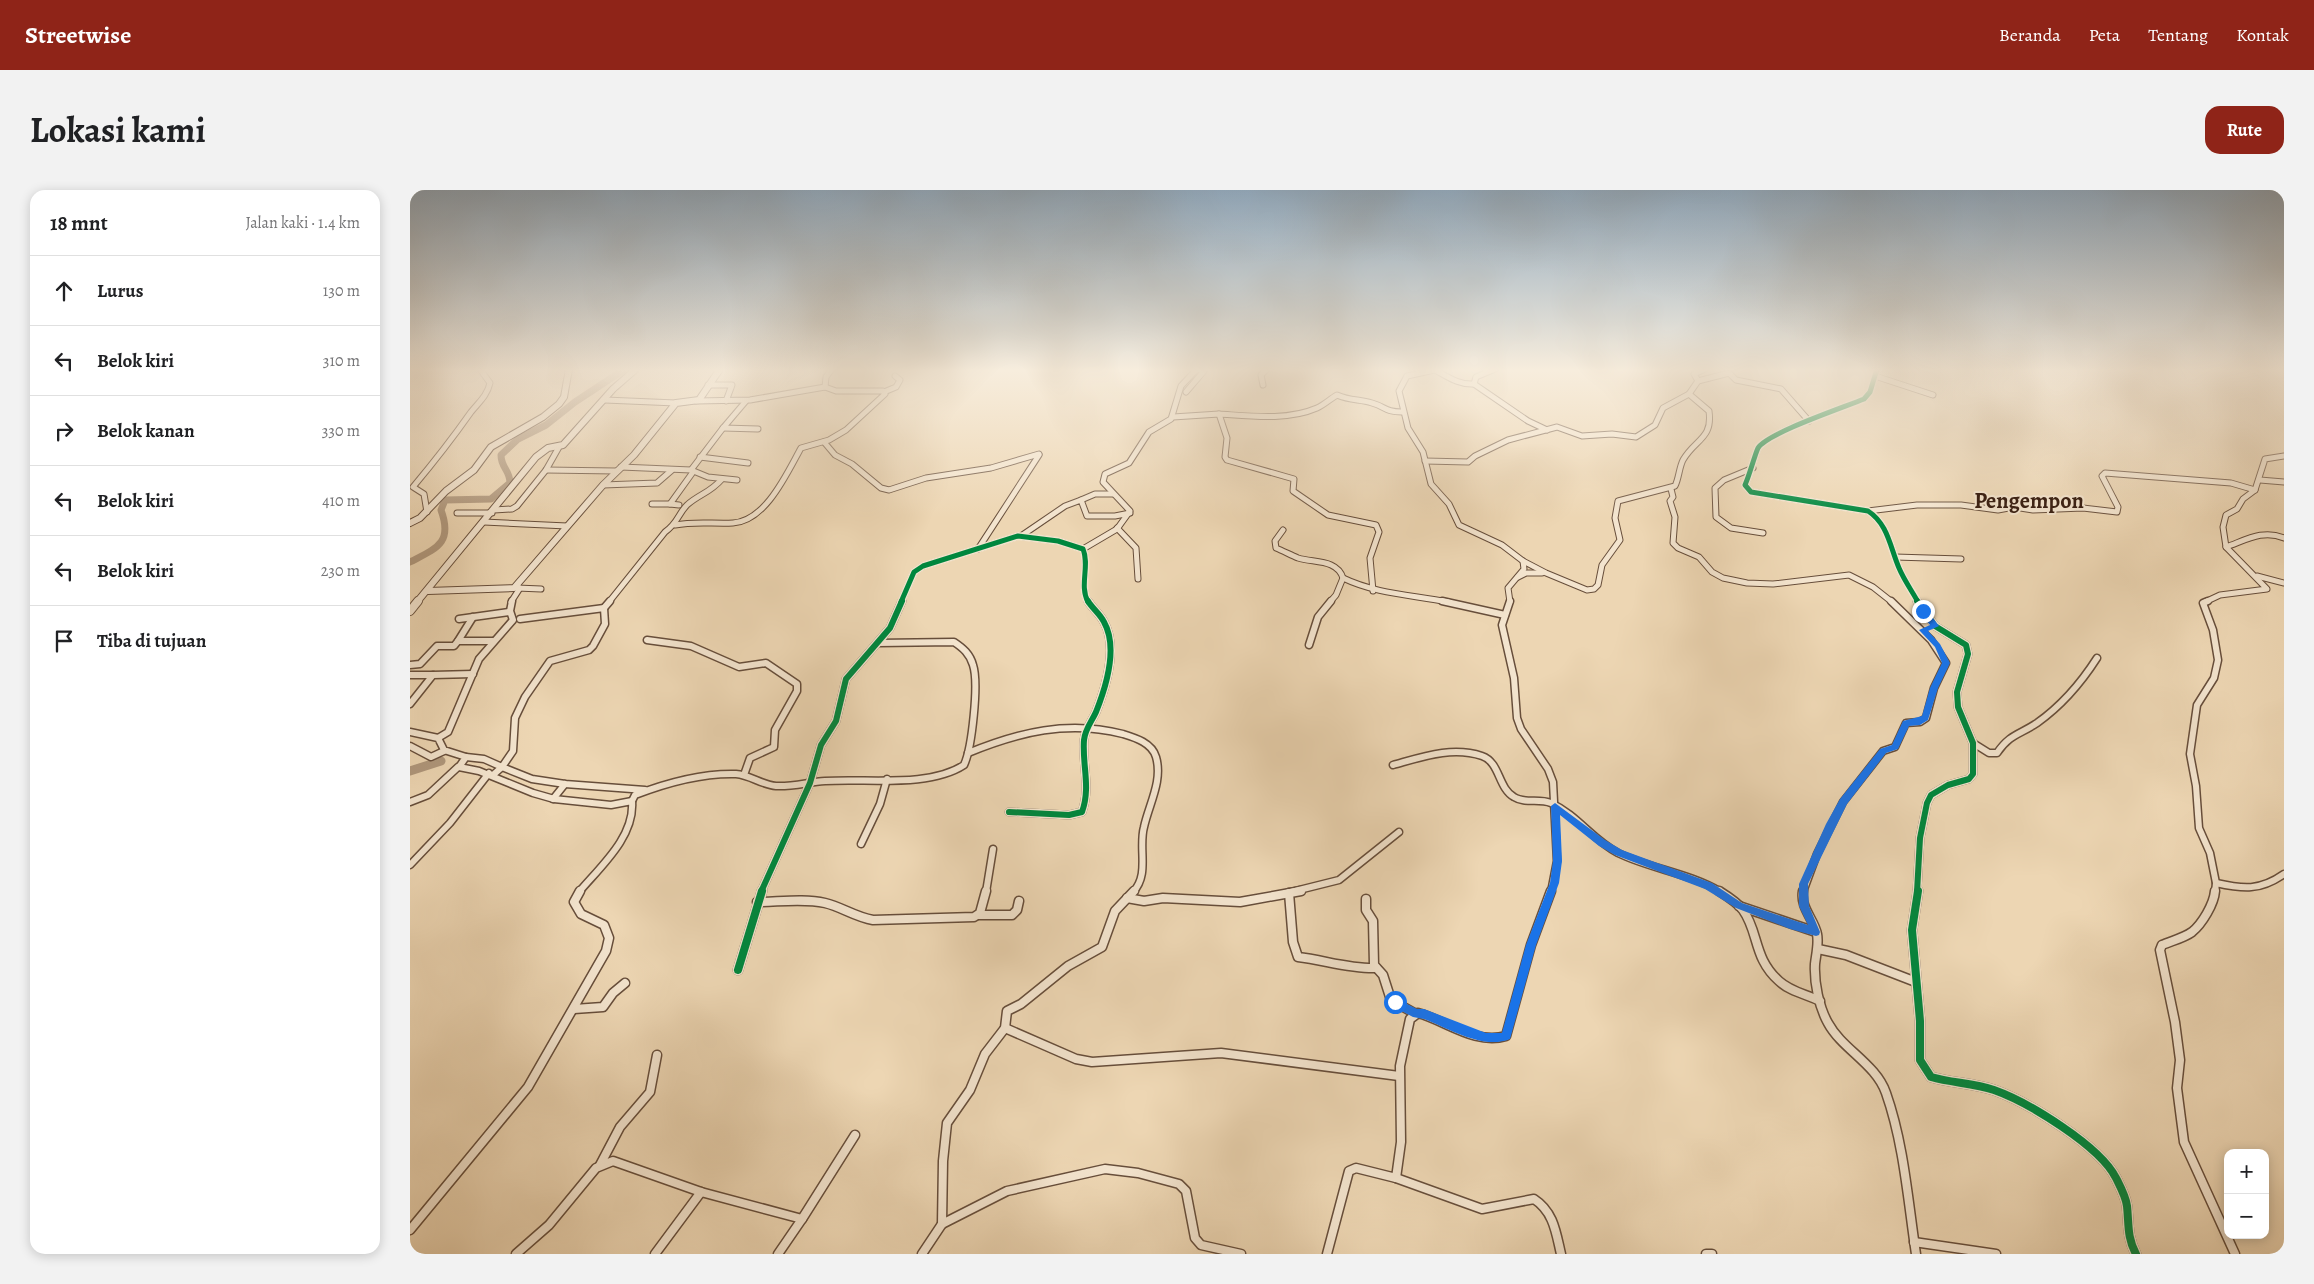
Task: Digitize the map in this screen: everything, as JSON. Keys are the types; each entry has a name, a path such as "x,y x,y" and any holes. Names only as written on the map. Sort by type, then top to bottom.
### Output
{"street":[{"path":"427,512 424,494 413,487 456,436 467,419"},
{"path":"410,523 427,512 446,490 474,470 491,447 540,419"},
{"path":"410,611 538,455 548,448 559,447 566,443 588,419"},
{"path":"410,732 438,738 448,732 472,674 483,653 512,620 509,612 517,588 567,526 618,469 634,456 664,419"},
{"path":"670,504 700,457 731,419"},
{"path":"675,525 691,522 735,523 745,521 775,494 801,448 810,444 824,442 846,430 859,419"},
{"path":"1022,536 1058,541 1083,549 1117,528 1128,518 1130,513 1129,507 1113,494 1103,482 1105,474 1129,463 1149,432 1170,419"},
{"path":"1221,419 1227,438 1225,457 1227,460 1294,479 1293,491 1309,504 1332,516 1366,521 1378,527 1379,534 1370,558 1373,590"},
{"path":"1404,419 1425,461 1431,484 1448,504 1459,526 1502,545 1523,561 1546,573 1573,586 1587,590 1594,589 1598,585 1602,565 1620,540 1615,518 1618,501 1632,495 1671,489 1676,484 1684,458 1707,435 1710,429 1709,419"},
{"path":"1525,419 1547,430"},
{"path":"1425,461 1468,462 1475,456 1508,440 1557,427 1582,436 1612,434 1636,437 1655,425 1658,419"},
{"path":"1813,419 1763,444 1758,449 1754,468 1745,485 1751,492 1868,511 1917,505 1961,505 1998,510 2014,507 2033,510 2084,508 2117,512 2118,508 2102,476 2105,473 2231,483 2255,490"},
{"path":"723,428 758,429"},
{"path":"824,442 835,455 852,464 881,488 889,490 926,478 991,468 1039,454 978,549"},
{"path":"457,513 493,511 516,507 546,470 559,447"},
{"path":"2235,1254 2184,1142 2177,1088 2180,1060 2175,1022 2160,950 2162,945 2174,942 2191,933 2215,897 2216,883 2210,853 2199,828 2196,786 2190,754 2197,705 2214,678 2218,660 2213,630 2202,603 2220,596 2265,591 2267,589 2226,547 2224,518 2237,510 2244,498 2255,490 2260,480 2265,458 2284,456"},
{"path":"700,457 748,463"},
{"path":"1754,468 1732,476 1716,487 1714,491 1718,510 1716,517 1722,524 1733,529 1763,533"},
{"path":"546,470 692,471 722,479 738,480"},
{"path":"603,485 657,483 672,470"},
{"path":"520,619 604,608 665,532 675,525 687,505 713,490 722,479"},
{"path":"2260,480 2284,482"},
{"path":"1671,489 1673,496 1670,500 1676,517 1673,543 1678,549 1698,557 1714,574 1735,580 1792,583 1851,576 1869,585 1922,630 1938,646 1946,663 1946,667 1934,688 1926,718 1920,722 1906,723 1895,747 1883,751 1844,802 1831,824 1803,890 1804,906 1816,932 1818,949 1815,967 1820,1000 1827,1022 1835,1034 1874,1073 1886,1091 1901,1150 1916,1254"},
{"path":"738,970 757,902 810,783 821,744 838,716 846,679 859,662 878,643 897,615 911,577 918,568 1022,536 1065,506 1095,494 1113,494"},
{"path":"1081,500 1088,516 1115,516 1130,513"},
{"path":"652,504 679,504"},
{"path":"1868,511 1876,516 1887,533 1895,557 1923,611 1935,626 1966,645 1968,654 1960,676 1958,707 1973,743 1973,774 1970,779 1937,790 1927,803 1920,838 1917,902 1912,930 1920,1021 1919,1050 1923,1068 1932,1077 1947,1082 1967,1083 1995,1090 2041,1114 2095,1151 2106,1162 2116,1178 2127,1204 2129,1241 2136,1254"},
{"path":"484,522 567,526"},
{"path":"1117,528 1136,548 1138,579"},
{"path":"1283,530 1275,542 1276,548 1299,558 1329,563 1341,572 1343,578 1336,595 1318,617 1309,645"},
{"path":"2226,547 2261,534 2272,533 2284,538"},
{"path":"1009,812 1070,815 1082,812 1086,801 1088,782 1083,748 1087,726 1096,712 1106,680 1109,650 1106,626 1085,597 1086,560 1083,549"},
{"path":"1895,557 1961,559"},
{"path":"1289,894 1293,942 1298,958 1330,961 1357,969 1376,968 1383,974 1391,1000 1416,1014 1424,1014 1486,1038 1498,1039 1506,1036 1531,945 1554,883 1557,861 1553,782 1548,769 1530,746 1517,718 1514,678 1502,625 1510,604 1508,588 1524,569 1523,561"},
{"path":"1515,579 1526,573 1546,573"},
{"path":"2255,576 2284,583"},
{"path":"1343,578 1360,587 1373,590 1430,598 1505,615"},
{"path":"428,591 517,588 541,590"},
{"path":"410,864 512,756 516,743 514,722 519,708 551,660 586,652 592,647 605,620 606,613 604,608"},
{"path":"460,619 509,612"},
{"path":"410,665 420,664 436,647 454,646 473,618"},
{"path":"1922,630 1935,626"},
{"path":"647,640 691,646 739,667 766,663 780,669 797,684 797,691 775,730 776,738 772,749 767,753 755,754 750,758 744,774"},
{"path":"458,767 496,771 563,787 646,790 724,775 744,774 775,786 945,774 963,766 968,753 976,675 976,669 969,656 958,644 950,642 928,643 901,640 878,643"},
{"path":"458,641 493,641"},
{"path":"1973,743 1989,753 1997,753 2006,740 2037,723 2072,692 2088,674 2097,658"},
{"path":"410,675 472,674"},
{"path":"410,704 433,675"},
{"path":"942,1224 942,1161 947,1123 970,1090 986,1054 1004,1028 1008,1011 1021,1004 1068,966 1102,947 1116,910 1140,884 1143,873 1142,833 1157,774 1155,755 1151,748 1137,738 1087,726 1054,726 994,742 968,753"},
{"path":"438,738 440,747 444,751 455,755 484,759 496,771 532,793 616,807 629,802 635,795 646,790"},
{"path":"410,746 431,756 438,755 444,751"},
{"path":"1393,765 1449,751 1475,754 1492,762 1496,774 1506,791 1515,798 1544,802 1555,806 1602,843 1618,852 1708,886 1739,906 1790,925 1816,932"},
{"path":"410,802 428,795 466,757"},
{"path":"861,844 880,804 887,779"},
{"path":"554,798 563,787"},
{"path":"410,1230 512,1109 528,1087 606,951 609,938 604,925 580,914 575,907 575,897 627,830 634,808 629,802"},
{"path":"1126,898 1144,901 1163,898 1240,902 1269,895 1289,894 1339,880 1359,866 1399,832"},
{"path":"979,915 990,876 993,849"},
{"path":"2216,883 2244,889 2274,881 2284,874"},
{"path":"1366,899 1366,910 1373,921 1376,968"},
{"path":"757,902 822,902 837,906 859,918 873,920 1012,915 1017,910 1019,901"},
{"path":"1739,906 1747,917 1758,954 1774,976 1793,991 1820,1000"},
{"path":"1818,949 1846,955 1916,982"},
{"path":"574,1009 602,1007 609,997 625,983"},
{"path":"1396,1178 1401,1134 1399,1076 1410,1019 1416,1014"},
{"path":"1004,1028 1076,1059 1092,1062 1221,1053 1399,1076"},
{"path":"516,1254 549,1225 600,1165 606,1148 628,1116 650,1094 655,1077 654,1063 657,1055"},
{"path":"778,1254 856,1135"},
{"path":"600,1165 613,1162 701,1192 802,1220"},
{"path":"1327,1254 1349,1171 1356,1168 1396,1178 1482,1209 1534,1199 1546,1207 1554,1223 1561,1254"},
{"path":"922,1254 942,1224 1007,1191 1105,1169 1138,1173 1179,1184 1186,1191 1196,1238 1201,1245 1241,1254"},
{"path":"655,1254 701,1192"},
{"path":"1914,1242 1996,1254"},
{"path":"1706,1254 1712,1254"}],"waterway":[{"path":"410,562 435,548 444,537 445,530 441,510 445,500 491,499 510,483 501,455 518,439 546,425 554,419"},
{"path":"410,771 441,761"}],"cycle path":[{"path":"1815,419 1763,443 1758,449 1753,468 1745,485 1751,492 1868,511 1876,516 1887,533 1899,569 1928,619 1935,626 1966,645 1968,654 1957,692 1958,707 1973,743 1973,774 1969,779 1948,785 1931,795 1927,803 1920,838 1917,902 1912,930 1920,1021 1920,1060 1931,1077 1947,1082 1967,1083 1995,1090 2041,1114 2095,1151 2106,1162 2116,1178 2127,1204 2129,1241 2136,1254"},
{"path":"738,970 757,902 810,783 821,745 836,721 846,679 890,628 914,572 923,566 1018,536 1058,541 1083,549 1086,560 1085,594 1089,603 1106,625 1110,647 1108,670 1103,692 1084,740 1087,794 1082,812 1069,815 1009,812"}],"district":[{"name":"Pengempon","path":"2029,500"}],"route":[{"path":"1395,1002 1416,1014 1424,1014 1445,1024 1486,1038 1498,1039 1506,1036 1531,945 1554,883 1557,861 1555,806 1602,843 1618,852 1708,886 1739,906 1746,907 1790,925 1816,932 1804,906 1802,896 1804,884 1831,824 1844,802 1883,751 1895,747 1906,723 1920,722 1926,718 1934,688 1946,667 1938,646 1922,630 1935,626 1923,611"}]}
